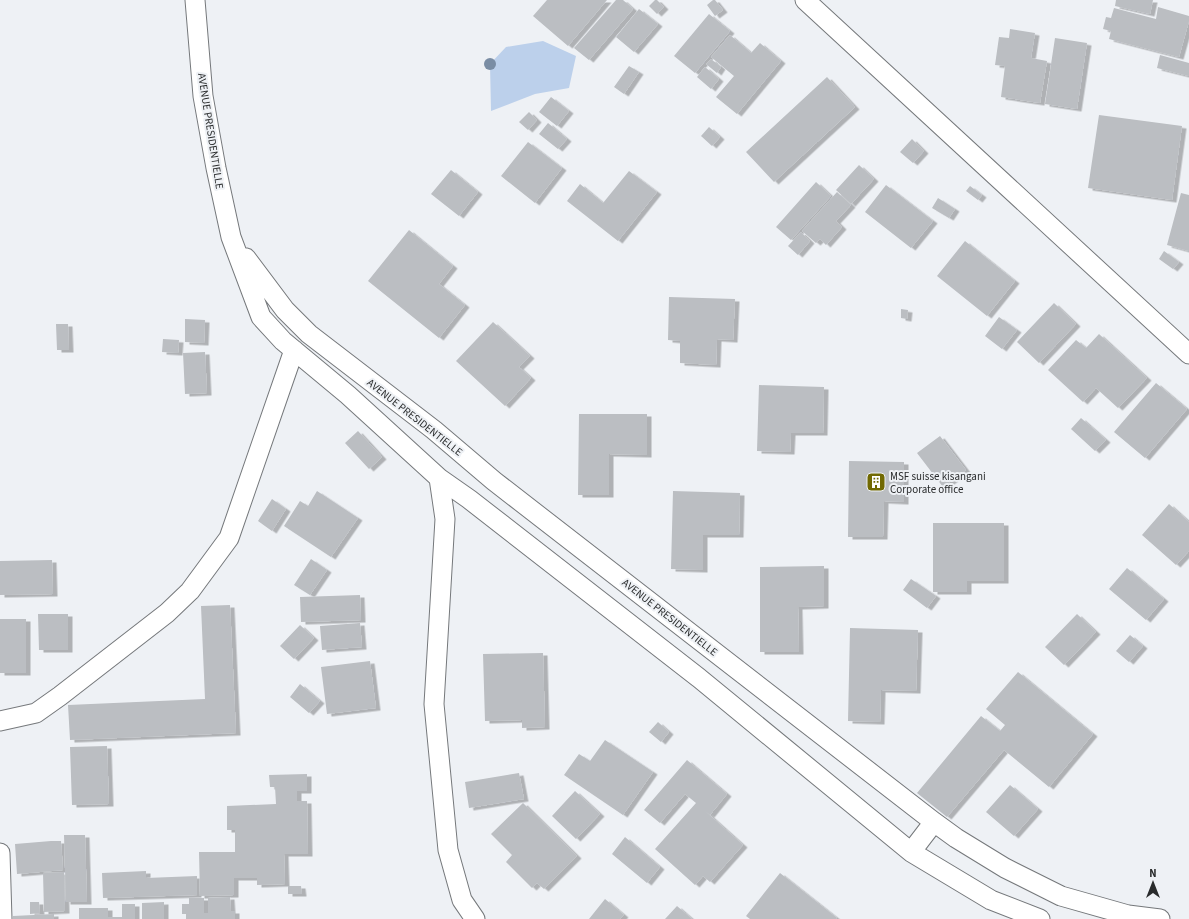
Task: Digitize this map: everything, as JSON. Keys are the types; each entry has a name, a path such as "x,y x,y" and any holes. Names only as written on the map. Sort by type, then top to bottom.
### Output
{"street":[{"name":"AVENUE PRESIDENTIELLE","path":"195,0 203,96 216,168 231,237 261,317 283,341 348,395 439,478 469,499 699,678 912,852 991,900 1040,919"},
{"path":"805,0 1189,354"},
{"name":"AVENUE PRESIDENTIELLE","path":"231,237 285,310 309,334 434,430 494,481 934,822 956,838 1005,868 1061,896 1128,917 1160,919"},
{"path":"0,721 36,713 167,613 190,591 229,538 294,350"},
{"path":"439,478 444,519 434,704 448,850 462,900 475,919"},
{"path":"469,499 494,481"},
{"path":"912,852 934,822"},
{"path":"0,853 2,919"}],"shaded area":[{"path":"543,41 576,56 569,88 535,94 491,111 490,64 506,47"}],"building":[{"path":"547,0 607,0 568,46 533,16"},
{"path":"616,0 623,0 633,9 589,60 574,48"},
{"path":"657,0 664,7 657,14 649,6"},
{"path":"715,0 723,10 715,16 707,5"},
{"path":"1116,0 1153,0 1150,14 1115,6"},
{"path":"1158,7 1189,16 1179,57 1109,39 1111,31 1103,29 1106,17 1111,18 1114,8 1156,19"},
{"path":"639,9 658,24 634,52 616,37"},
{"path":"709,14 730,31 695,73 674,56"},
{"path":"1010,29 1035,33 1031,58 1047,61 1040,103 1001,97 1005,66 995,65 999,37 1009,38"},
{"path":"730,35 751,53 760,43 781,61 737,114 716,97 734,76 711,57"},
{"path":"1055,38 1087,43 1077,109 1045,104"},
{"path":"1160,55 1189,63 1189,76 1157,68"},
{"path":"711,59 721,67 717,73 706,64"},
{"path":"629,66 639,72 624,94 614,87"},
{"path":"705,67 719,79 711,89 697,77"},
{"path":"827,77 855,107 774,182 746,152"},
{"path":"551,97 569,111 557,126 539,112"},
{"path":"529,112 537,120 528,130 519,122"},
{"path":"1099,115 1182,126 1172,200 1088,188"},
{"path":"548,123 567,139 558,149 539,134"},
{"path":"709,127 720,137 712,146 701,136"},
{"path":"912,139 924,151 913,163 900,152"},
{"path":"528,142 562,168 535,203 501,176"},
{"path":"859,165 874,179 851,204 836,190"},
{"path":"451,170 478,192 459,216 431,194"},
{"path":"629,171 657,192 618,241 567,201 580,184 603,203"},
{"path":"816,182 831,196 791,240 776,227"},
{"path":"886,185 933,221 911,248 865,212"},
{"path":"970,186 982,195 978,200 966,191"},
{"path":"837,192 851,205 836,221 842,227 826,245 820,239 816,243 802,231"},
{"path":"1181,193 1189,195 1189,251 1167,245"},
{"path":"938,198 955,209 949,218 932,208"},
{"path":"409,230 453,266 439,284 465,305 439,338 368,281"},
{"path":"801,232 810,241 798,255 788,246"},
{"path":"965,241 1015,281 987,316 937,276"},
{"path":"1164,251 1179,262 1173,269 1159,259"},
{"path":"669,297 735,299 733,340 717,339 716,365 680,363 680,341 668,340"},
{"path":"1054,303 1076,324 1039,363 1017,342"},
{"path":"901,309 908,310 907,319 901,318"},
{"path":"999,317 1017,330 1002,349 985,336"},
{"path":"185,319 205,320 204,343 185,342"},
{"path":"493,322 530,356 519,367 531,378 505,406 456,361"},
{"path":"56,324 68,324 69,350 57,350"},
{"path":"1099,334 1147,378 1118,408 1096,388 1083,402 1048,370 1076,340 1086,348"},
{"path":"163,339 179,340 178,353 162,352"},
{"path":"205,352 207,393 185,394 183,353"},
{"path":"1156,383 1187,409 1145,458 1114,432"},
{"path":"759,385 824,387 823,433 791,433 790,452 757,451"},
{"path":"579,414 647,414 647,455 609,454 609,495 578,495"},
{"path":"1081,418 1106,440 1095,451 1071,429"},
{"path":"358,431 382,457 369,469 345,443"},
{"path":"940,436 966,470 943,487 917,453"},
{"name":"MSF suisse kisangani Corporate office","path":"849,461 904,462 904,502 884,501 883,537 848,537"},
{"path":"317,491 358,518 331,557 284,526 300,501 308,506"},
{"path":"673,491 740,493 739,535 703,535 703,570 671,569"},
{"path":"272,499 286,509 272,531 258,521"},
{"path":"1169,504 1189,522 1189,551 1176,565 1142,535"},
{"path":"933,523 1004,523 1004,581 967,581 967,592 933,592"},
{"path":"311,559 327,570 310,595 294,585"},
{"path":"52,560 53,594 0,595 0,561"},
{"path":"824,566 824,606 798,607 799,652 760,652 760,567"},
{"path":"1127,568 1164,599 1146,620 1109,589"},
{"path":"911,579 936,596 927,608 903,590"},
{"path":"360,595 361,620 301,622 300,597"},
{"path":"230,605 236,733 70,740 68,705 205,699 201,606"},
{"path":"38,614 68,614 68,650 39,650"},
{"path":"1077,614 1096,632 1064,665 1045,647"},
{"path":"0,619 26,619 26,673 0,673"},
{"path":"360,623 362,647 322,650 320,626"},
{"path":"300,625 314,638 294,659 280,646"},
{"path":"850,628 918,630 916,691 881,690 880,722 848,721"},
{"path":"1130,635 1143,646 1129,662 1116,651"},
{"path":"543,653 545,727 522,728 522,720 485,721 483,654"},
{"path":"370,661 376,708 327,714 321,667"},
{"path":"1018,672 1093,734 1049,787 1004,750 947,817 917,793 981,716 1000,731 1005,725 986,709"},
{"path":"300,684 320,701 309,713 290,697"},
{"path":"658,722 669,732 661,742 649,732"},
{"path":"605,740 653,772 623,815 564,775 579,754 590,761"},
{"path":"107,746 109,804 72,805 70,747"},
{"path":"687,760 727,794 710,815 705,811 743,845 710,882 703,876 695,885 655,849 696,803 685,794 660,823 644,810"},
{"path":"519,773 524,799 469,808 465,782"},
{"path":"307,774 307,791 297,791 297,801 307,801 308,854 284,854 285,884 257,885 257,878 234,878 234,895 200,896 199,852 235,852 235,830 227,830 227,806 276,804 275,787 270,787 269,775"},
{"path":"1010,785 1038,809 1014,836 986,812"},
{"path":"575,791 600,814 576,839 552,816"},
{"path":"523,803 577,856 544,889 537,883 532,888 506,862 512,855 491,834"},
{"path":"64,835 85,835 87,902 66,902"},
{"path":"625,837 660,867 647,883 612,854"},
{"path":"61,841 63,870 17,874 15,844"},
{"path":"146,871 146,878 197,876 197,895 103,898 102,873"},
{"path":"64,872 65,911 44,912 43,873"},
{"path":"780,873 837,918 750,919 746,916"},
{"path":"288,886 301,886 302,894 288,894"},
{"path":"230,897 231,911 235,911 235,919 186,919 186,914 182,914 182,904 189,904 189,898 204,898 204,913 208,913 208,898"},
{"path":"605,899 624,915 620,919 589,919"},
{"path":"30,902 39,902 40,913 30,914"},
{"path":"164,902 164,919 142,919 142,903"},
{"path":"122,904 135,904 135,919 79,919 79,908 108,908 108,917 122,917"},
{"path":"677,906 692,919 665,919"},
{"path":"54,914 54,919 13,919 13,916"}],"place":[{"name":"MSF suisse kisangani Corporate office","path":"876,482"}]}
